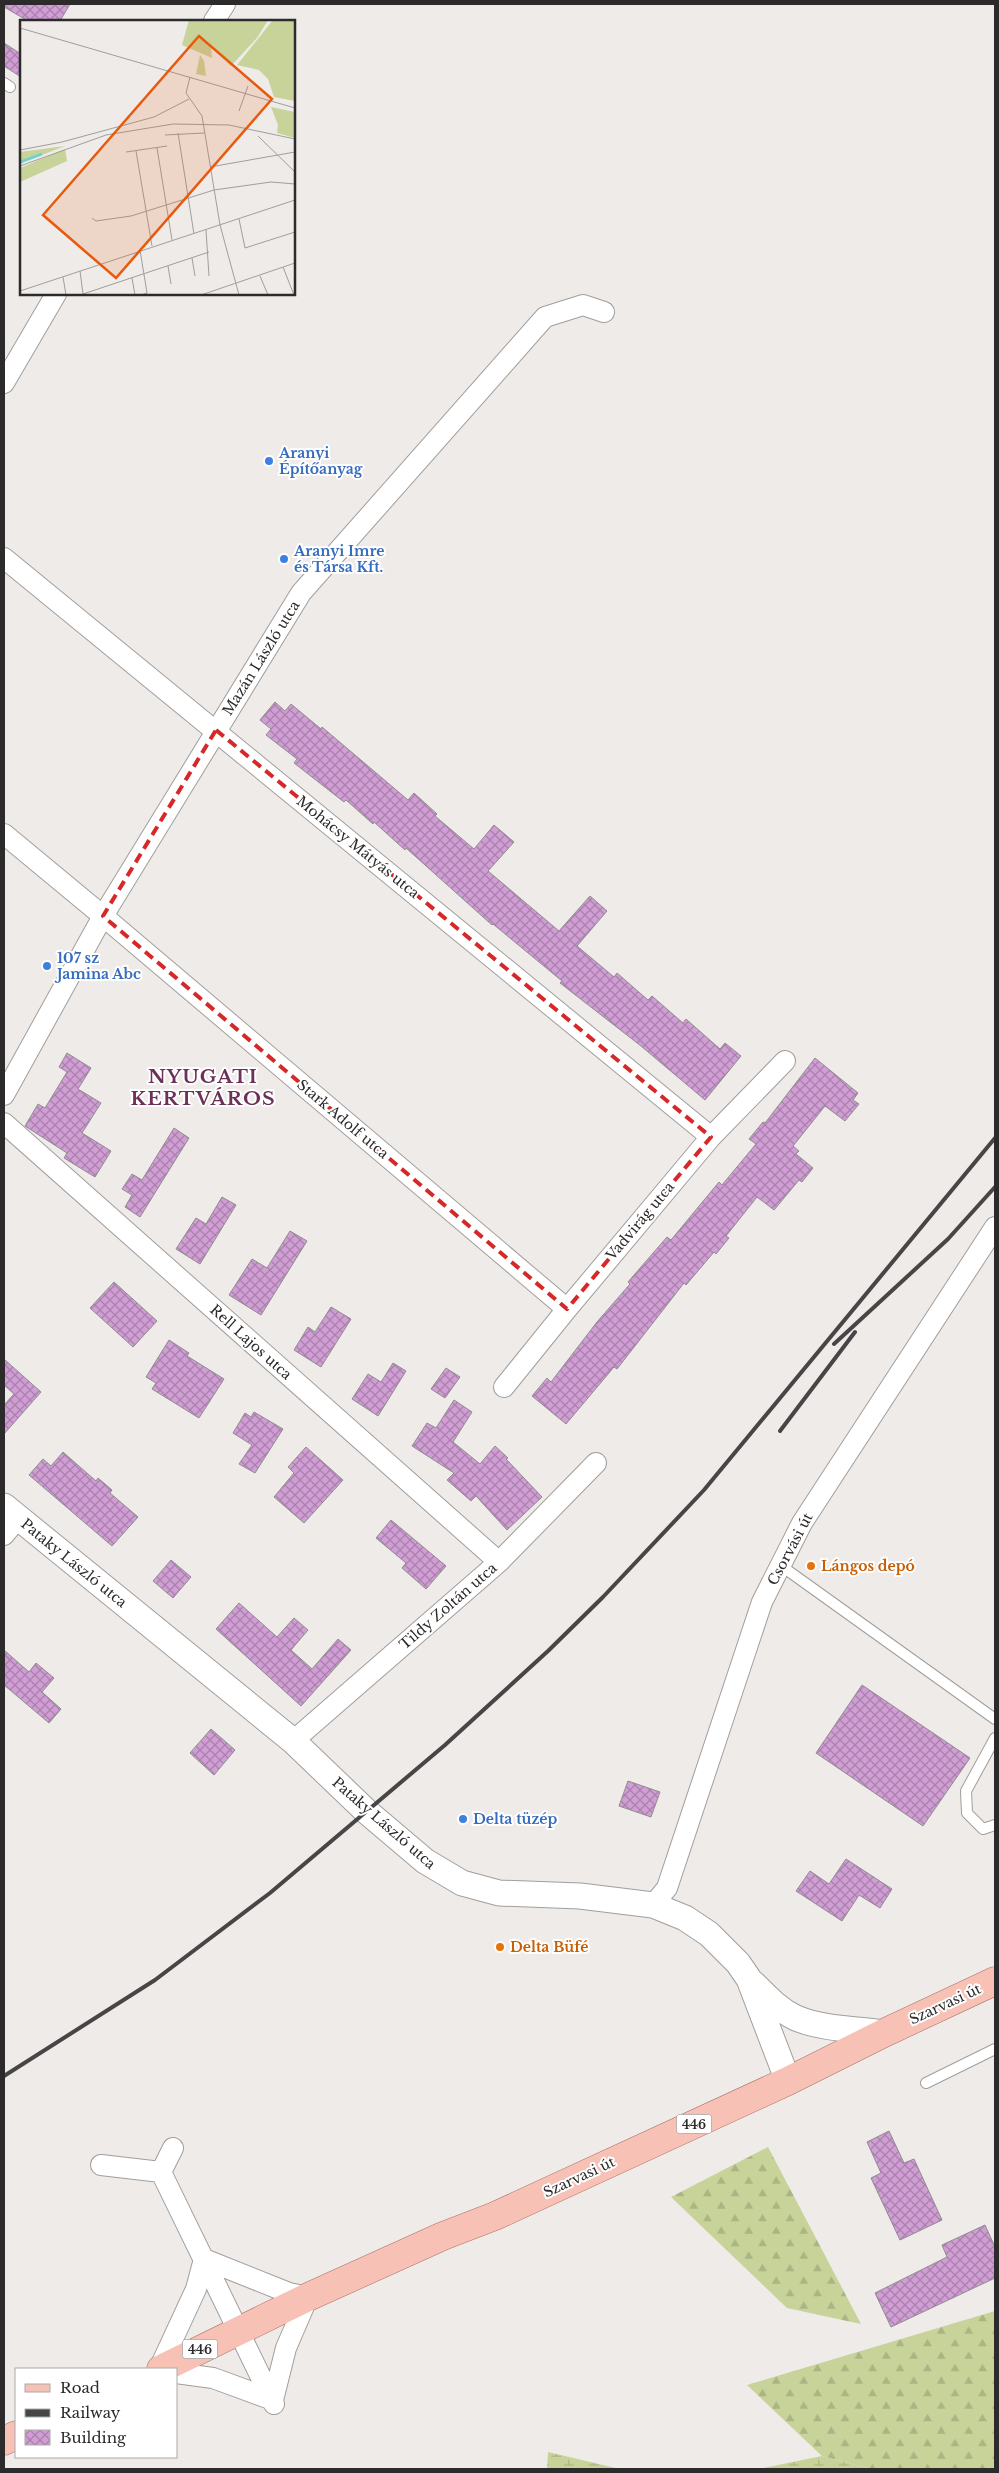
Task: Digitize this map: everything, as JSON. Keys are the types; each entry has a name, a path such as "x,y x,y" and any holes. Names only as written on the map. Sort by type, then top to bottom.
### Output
{"main road":[{"name":"Szarvasi út","path":"162,2368 308,2297 443,2236 495,2216 788,2081 995,1981"}],"street":[{"path":"215,20 225,4"},
{"path":"4,383 55,295"},
{"name":"Mazán László utca","path":"4,1095 103,916 301,593 545,317 583,305 604,312"},
{"name":"Mohácsy Mátyás utca","path":"4,558 711,1137"},
{"name":"Stark Adolf utca","path":"4,834 566,1308"},
{"name":"Vadvirág utca","path":"504,1387 566,1308 711,1137 785,1061"},
{"name":"Rell Lajos utca","path":"4,1123 498,1562"},
{"name":"Csorvási út","path":"654,1905 667,1888 762,1602 780,1565 802,1523 995,1227"},
{"name":"Tildy Zoltán utca","path":"293,1741 498,1562 596,1463"},
{"name":"Pataky László utca","path":"9,1520 293,1741 366,1811 425,1861 462,1883 499,1893 580,1896 654,1905 686,1918 709,1934 738,1963 749,1979 788,2081"},
{"path":"749,1979 777,2006 797,2018 828,2025 884,2033"},
{"path":"161,2172 173,2148"},
{"path":"101,2165 161,2172"},
{"path":"161,2172 240,2330 275,2406"},
{"path":"204,2259 289,2293 308,2297 286,2348 275,2406"},
{"path":"160,2368 196,2289 204,2259"},
{"path":"178,2373 214,2378 275,2406"}],"lane":[{"path":"780,1565 995,1719"},
{"path":"995,1738 966,1791 968,1813 983,1829 995,1825"},
{"path":"926,2083 995,2049"}],"highlighted area":[{"path":"216,730 711,1137 567,1309 103,916"}],"green space":[{"path":"768,2147 861,2324 787,2308 671,2197"},
{"path":"995,2311 995,2469 871,2469 822,2456 747,2385"},
{"path":"548,2452 620,2469 547,2469"},
{"path":"822,2456 871,2469 758,2469"}],"building":[{"path":"4,4 70,4 61,20 26,20 4,7"},
{"path":"4,43 20,53 20,76 4,66"},
{"path":"275,702 285,711 291,704 321,729 322,727 408,800 414,793 437,814 435,816 474,849 494,825 514,842 488,871 559,931 590,896 607,911 577,946 614,977 617,973 648,1000 652,996 683,1023 686,1019 720,1049 725,1043 741,1056 705,1100 641,1046 560,983 562,981 492,925 406,848 405,850 346,800 344,802 294,763 297,759 266,735 271,729 260,720"},
{"path":"67,1053 91,1068 78,1089 101,1103 82,1133 111,1151 95,1177 64,1158 67,1153 25,1126 38,1104 45,1108 67,1072 59,1067"},
{"path":"815,1058 858,1093 853,1100 859,1104 845,1121 825,1106 793,1146 799,1151 796,1154 813,1168 802,1182 799,1180 774,1210 757,1197 726,1236 729,1238 716,1254 714,1252 686,1285 684,1283 617,1369 614,1367 566,1424 532,1396 547,1378 551,1382 597,1322 630,1284 628,1282 667,1237 671,1240 719,1182 722,1185 756,1144 749,1139 763,1122 765,1123"},
{"path":"174,1128 189,1138 140,1217 125,1207 132,1195 122,1189 132,1174 142,1180"},
{"path":"222,1197 236,1205 200,1264 176,1249 196,1218 206,1224"},
{"path":"290,1231 307,1241 261,1315 229,1295 252,1259 267,1268"},
{"path":"114,1282 157,1321 133,1347 90,1308"},
{"path":"331,1307 351,1319 321,1367 294,1350 308,1327 315,1332"},
{"path":"169,1340 189,1353 187,1356 224,1379 199,1418 152,1389 156,1383 146,1377"},
{"path":"4,1359 41,1392 4,1434 4,1405 14,1394 4,1385"},
{"path":"393,1363 406,1371 378,1416 352,1399 368,1374 381,1382"},
{"path":"446,1368 460,1377 445,1398 431,1389"},
{"path":"454,1400 472,1412 453,1442 480,1464 495,1446 542,1497 507,1530 476,1496 471,1501 447,1480 454,1473 412,1446 427,1423 436,1428"},
{"path":"254,1412 283,1429 255,1473 239,1464 252,1445 233,1433 245,1413 251,1417"},
{"path":"306,1447 343,1480 304,1523 274,1497 294,1473 288,1467"},
{"path":"63,1452 96,1481 98,1478 112,1490 110,1493 138,1517 112,1546 29,1475 43,1459 51,1466"},
{"path":"391,1520 446,1566 426,1589 402,1568 406,1563 376,1538"},
{"path":"171,1560 191,1577 173,1598 153,1581"},
{"path":"239,1603 277,1637 294,1618 308,1630 291,1650 312,1669 338,1639 351,1650 301,1706 216,1629"},
{"path":"4,1650 29,1672 36,1663 54,1678 42,1692 61,1709 49,1723 4,1685"},
{"path":"862,1685 970,1758 923,1826 816,1753"},
{"path":"211,1729 235,1750 214,1775 190,1753"},
{"path":"628,1781 660,1792 651,1817 619,1806"},
{"path":"846,1859 892,1889 880,1908 859,1895 842,1921 796,1891 810,1871 829,1884"},
{"path":"889,2131 904,2163 914,2159 942,2220 900,2240 871,2178 881,2173 867,2142"},
{"path":"985,2225 995,2247 995,2278 891,2327 875,2293 947,2257 942,2245"}],"railway":[{"path":"4,2076 155,1980 270,1893 445,1745 548,1651 603,1597 704,1490 995,1138"},
{"path":"834,1344 948,1239 995,1187"},
{"path":"780,1431 855,1332"}],"place":[{"name":"Aranyi Építőanyag","path":"269,461"},
{"name":"Aranyi Imre és Társa Kft.","path":"284,559"},
{"name":"107 sz Jamina Abc","path":"47,966"},
{"name":"Lángos depó","path":"811,1566"},
{"name":"Delta tüzép","path":"463,1819"},
{"name":"Delta Büfé","path":"500,1947"}],"district":[{"name":"NYUGATI KERTVÁROS","path":"203,1087"}]}
